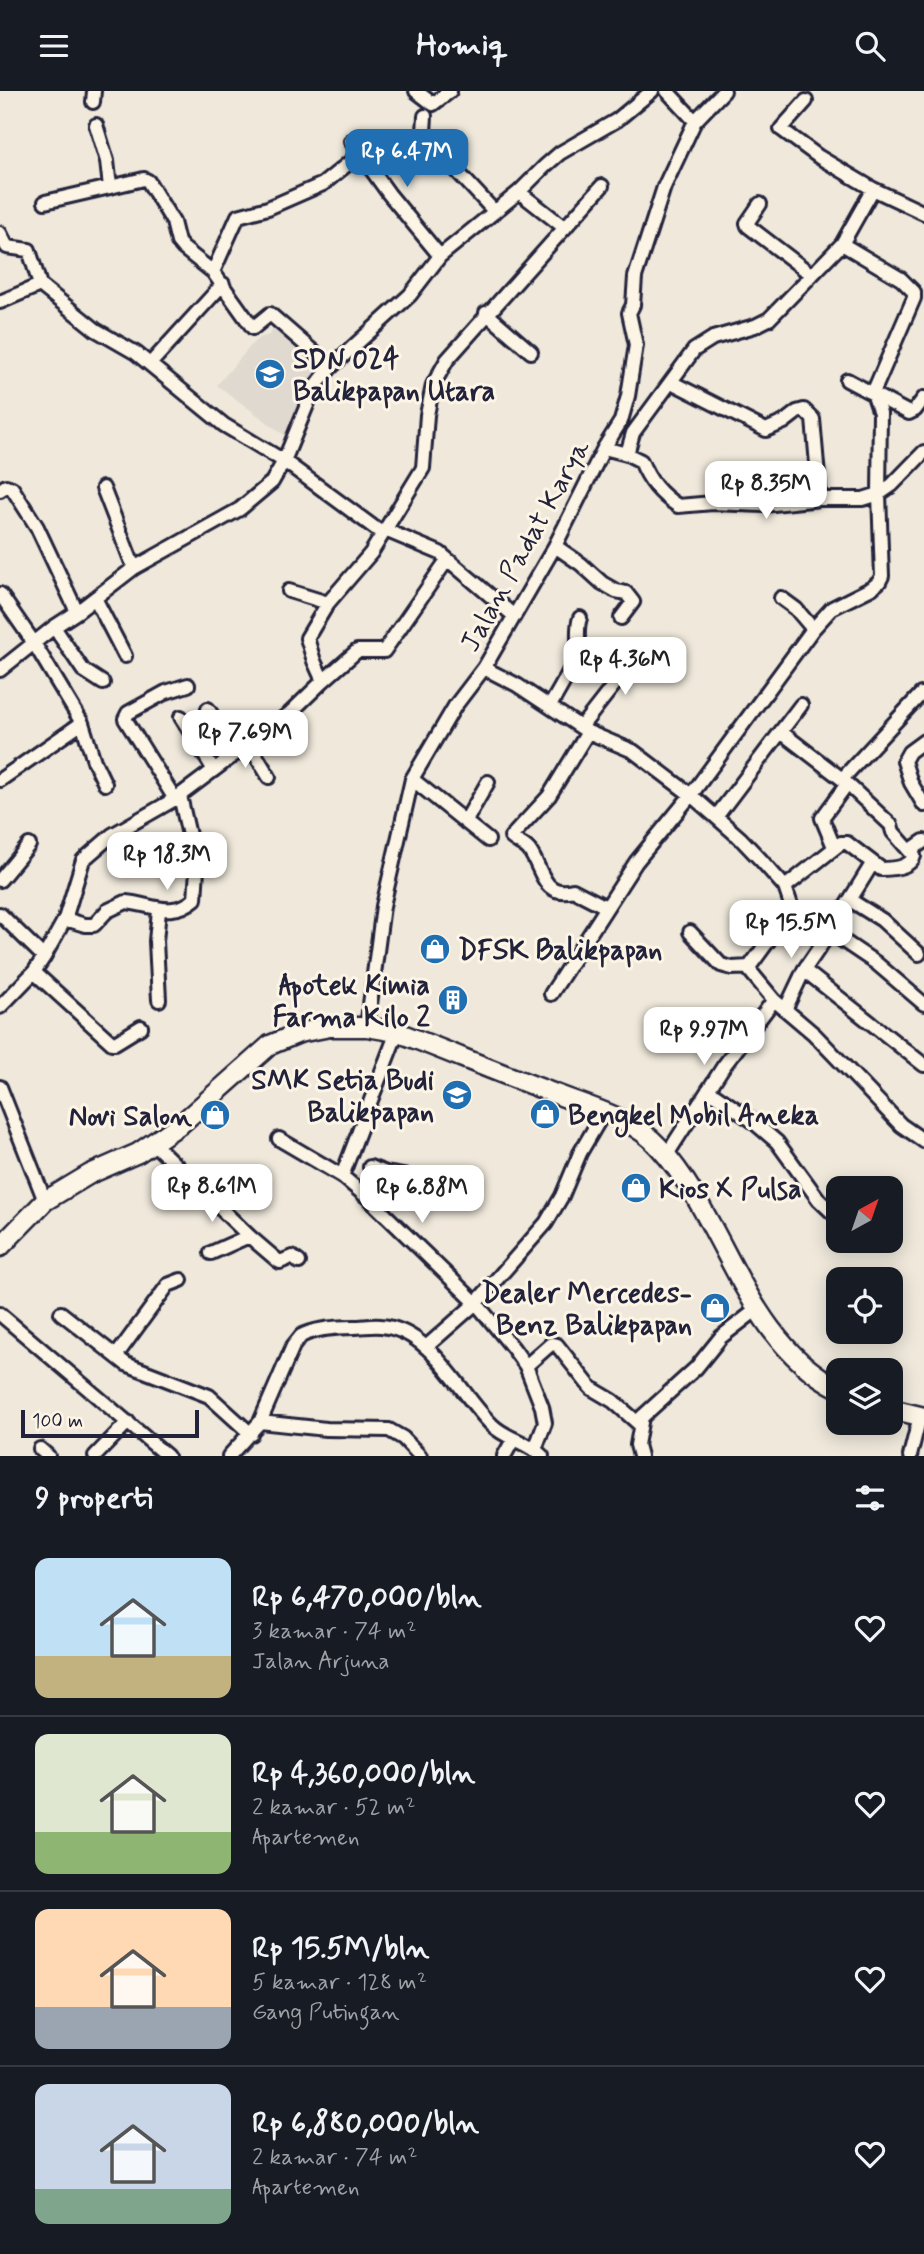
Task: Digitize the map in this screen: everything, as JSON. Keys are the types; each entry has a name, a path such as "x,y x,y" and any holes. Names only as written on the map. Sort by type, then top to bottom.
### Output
{"highway":[{"path":"0,1247 45,1202 90,1174 138,1153 182,1123 270,1045 299,1033 330,1027 367,1027 397,1033 604,1112 647,1136 666,1156 690,1189 723,1245 756,1310 792,1354 826,1382"},
{"path":"903,1412 922,1417"}],"street":[{"path":"416,91 433,104 450,91"},
{"path":"0,670 134,568 240,509 272,482 284,461 314,388 331,367 410,295 440,256 519,192 560,153 617,120 652,91"},
{"path":"667,91 695,121"},
{"name":"Jalan Padat Karya","path":"367,1027 383,906 412,779 455,706 484,668 555,546 604,448 621,421 628,396 635,345 629,313 633,305 635,277 664,187 695,121 724,91"},
{"path":"806,101 780,129 819,157 873,189 924,213"},
{"path":"425,117 424,132 429,141 494,211"},
{"path":"96,125 107,161 110,187"},
{"path":"351,141 389,194 440,256"},
{"path":"213,272 238,216 268,208 323,184 360,154"},
{"path":"45,202 144,179 148,181 173,222 183,248 213,272 253,328 270,314 331,367"},
{"path":"323,681 307,638 328,603 371,553 424,468 427,415 433,385 446,360 602,186"},
{"path":"627,454 633,433 694,351 703,343 769,320 842,244 873,189"},
{"path":"519,192 565,227"},
{"path":"760,204 747,223 748,226 812,275"},
{"path":"0,233 7,247 29,250 40,285 96,330 136,353 224,425 284,461 384,532 427,547 447,560 513,615"},
{"path":"551,994 636,862 691,795 813,629 837,605 872,588 881,579 880,413 873,393 914,298 914,292 901,279 842,244"},
{"path":"0,302 40,285"},
{"path":"150,364 223,285"},
{"path":"486,313 531,352"},
{"path":"847,380 909,413 915,410 924,398"},
{"path":"671,381 766,430 804,410 813,419 820,499"},
{"path":"604,448 641,461 658,491 678,506 713,503 764,505 820,499 863,499 879,494 898,480 924,452"},
{"path":"0,490 6,486 12,488 37,527 77,612"},
{"path":"103,488 134,568"},
{"path":"555,546 602,583 629,595 633,602 621,618"},
{"path":"0,1007 34,972 44,957 65,919 83,860 112,835 177,798 290,713 357,651 384,650 447,560"},
{"path":"289,591 328,603"},
{"path":"0,594 34,643 82,723 94,761 106,784"},
{"path":"782,598 796,609 813,629"},
{"path":"95,599 125,656"},
{"path":"550,706 577,655 576,628 580,618"},
{"path":"54,627 83,670 103,683"},
{"path":"606,907 573,890 565,892 552,888 543,880 530,851 511,837 549,796 584,729 624,672 659,655"},
{"path":"484,668 517,685 584,729 633,751 691,795 740,838 785,887 790,898 789,911 750,967 751,973 774,1000 814,1034 901,1125 924,1141"},
{"path":"65,919 94,925 107,911 126,902 159,911 185,906 197,895 197,870 177,798 125,719 128,713 166,692 188,685"},
{"path":"834,847 822,818 844,781 921,694"},
{"path":"716,817 801,705"},
{"path":"208,709 236,754"},
{"path":"181,717 214,770"},
{"path":"0,780 82,723"},
{"path":"781,732 844,781 891,825 893,832 914,858 906,865 884,869 872,864 847,843 841,843 785,887"},
{"path":"924,741 909,752 904,761 911,783 924,805"},
{"path":"248,744 270,777"},
{"path":"412,779 488,840"},
{"path":"465,821 488,782"},
{"path":"911,851 924,841"},
{"path":"0,880 29,845"},
{"path":"786,1008 804,970 872,864"},
{"path":"850,900 881,920 919,954"},
{"path":"159,911 156,941 159,1000"},
{"path":"0,914 44,957"},
{"path":"690,932 721,965 732,968 750,967"},
{"path":"830,932 876,963 924,1004"},
{"path":"804,970 924,1065"},
{"path":"34,972 112,1043 141,1027"},
{"path":"666,1156 708,1090 774,1000"},
{"path":"342,1176 397,1033"},
{"path":"0,1087 45,1202"},
{"path":"708,1090 750,1119 777,1142 826,1207"},
{"path":"426,1347 476,1303 546,1223 562,1196 580,1153 604,1112"},
{"path":"229,1456 260,1422 293,1346 305,1334 348,1327 382,1326 397,1330 426,1347 492,1425 513,1440 538,1452 545,1423 542,1407 526,1366 476,1303 342,1176 279,1139"},
{"path":"153,1143 249,1236 280,1262 292,1257 299,1262"},
{"path":"370,1167 386,1173 451,1184"},
{"path":"368,1198 386,1173"},
{"path":"211,1253 249,1236"},
{"path":"116,1356 168,1286 181,1280"},
{"path":"640,1456 637,1445 642,1417 696,1368 721,1337 756,1310"},
{"path":"61,1313 135,1368 209,1396 251,1434"},
{"path":"0,1314 167,1456"},
{"path":"526,1366 551,1345 557,1345 596,1392 613,1401 639,1424"},
{"path":"910,1456 922,1417"},
{"path":"95,1456 128,1422"},
{"path":"260,1422 326,1429 389,1430 402,1438 420,1456"},
{"path":"504,1456 513,1440"}],"shaded area":[{"name":"SDN 024 Balikpapan Utara","path":"276,326 321,364 303,396 287,437 217,385 254,342 269,335"}],"place":[{"name":"SDN 024 Balikpapan Utara","path":"270,374"},
{"name":"DFSK Balikpapan","path":"435,949"},
{"name":"Apotek Kimia Farma Kilo 2","path":"453,1000"},
{"name":"SMK Setia Budi Balikpapan","path":"457,1095"},
{"name":"Bengkel Mobil Aneka","path":"545,1114"},
{"name":"Novi Salon","path":"215,1115"},
{"name":"Kios X Pulsa","path":"636,1188"},
{"name":"Dealer Mercedes- Benz Balikpapan","path":"715,1308"}]}
